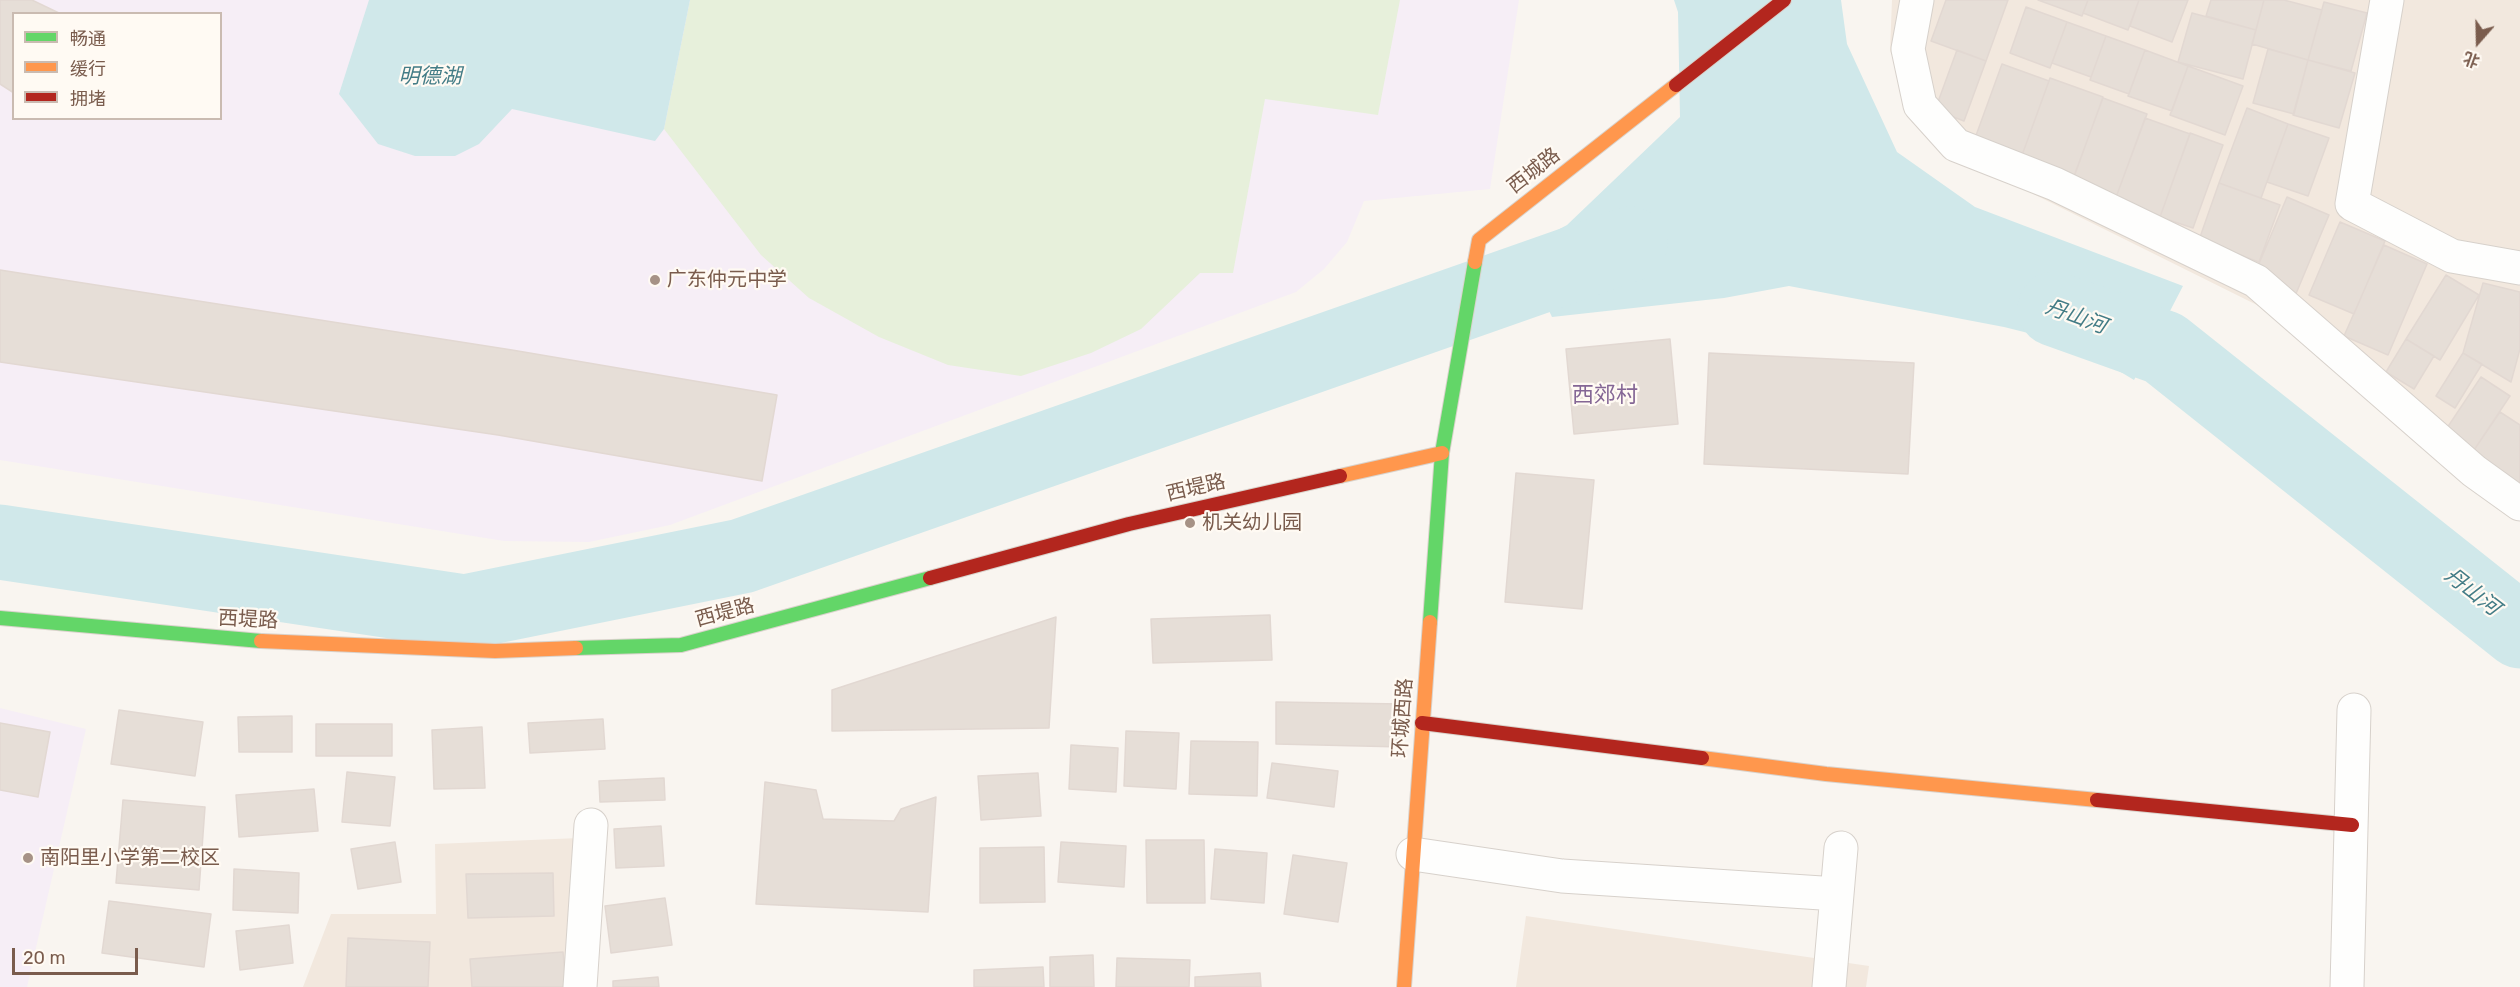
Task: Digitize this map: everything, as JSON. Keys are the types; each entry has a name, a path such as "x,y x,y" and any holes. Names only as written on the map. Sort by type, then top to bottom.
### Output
{"street":[{"name":"西城路","path":"1442,453 1479,240 1784,0"},
{"path":"1917,0 1908,49 1920,105 1956,145 2055,184 2256,281 2474,471 2520,504"},
{"path":"2388,0 2352,204 2452,256 2520,268"},
{"name":"西堤路","path":"0,618 228,640 483,650 681,645 1129,524 1442,453"},
{"name":"环城西路","path":"1404,987 1442,453"},
{"path":"2347,987 2354,710"},
{"path":"1422,723 1826,774 2352,825"},
{"path":"580,987 591,825"},
{"path":"1829,987 1841,848"},
{"path":"1413,854 1562,876 1837,894"}],"shaded area":[{"name":"广东仲元中学","path":"0,0 1519,0 1490,189 1364,201 1347,242 1324,269 1296,292 670,525 589,542 504,541 0,460"},
{"path":"1892,0 2520,0 2520,512 2263,308 1965,160 1924,131 1890,51"},
{"name":"南阳里小学第二校区","path":"0,708 86,729 27,987 0,987"},
{"path":"579,838 572,987 303,987 331,914 436,914 435,844"},
{"path":"1526,916 1869,966 1866,987 1516,987"}],"green space":[{"path":"690,0 1400,0 1378,115 1265,99 1233,273 1200,273 1141,329 1091,353 1021,376 948,365 879,337 809,298 761,255 664,129"}],"water":[{"name":"明德湖","path":"369,0 690,0 664,129 655,141 512,109 479,144 455,156 415,156 378,144 339,94"},
{"path":"1674,0 1841,0 1847,44 1897,152 1975,207 2183,286 2134,380 2076,345 2004,327 1789,286 1724,298 1552,317 1520,250 1567,225 1680,117 1678,12"}],"building":[{"path":"0,0 32,0 57,12 12,12 12,92 0,84"},
{"path":"1946,0 2008,0 1986,61 1931,41"},
{"path":"2038,0 2088,0 2082,16"},
{"path":"2088,0 2139,0 2128,30 2083,13"},
{"path":"2139,0 2188,0 2172,42 2130,26"},
{"path":"2211,0 2264,0 2256,30 2206,16"},
{"path":"2264,0 2284,0 2322,10 2308,60 2252,44"},
{"path":"2324,2 2367,13 2351,71 2308,60"},
{"path":"2026,7 2067,22 2050,68 2010,53"},
{"path":"2192,13 2256,30 2243,79 2178,62"},
{"path":"2067,22 2106,36 2091,77 2052,63"},
{"path":"2106,36 2145,50 2129,94 2090,80"},
{"path":"2268,49 2308,60 2294,114 2253,103"},
{"path":"1957,50 1986,61 1964,121 1935,110"},
{"path":"2145,50 2188,66 2172,111 2128,96"},
{"path":"2308,60 2355,73 2339,128 2293,115"},
{"path":"2002,64 2049,81 2021,158 1974,141"},
{"path":"2188,66 2243,86 2225,135 2170,115"},
{"path":"2050,78 2103,97 2074,177 2021,158"},
{"path":"2103,98 2147,114 2115,200 2071,184"},
{"path":"2247,108 2288,124 2261,198 2219,183"},
{"path":"2145,118 2190,134 2160,217 2115,200"},
{"path":"2288,124 2329,138 2308,196 2267,182"},
{"path":"2190,133 2223,145 2193,228 2160,217"},
{"path":"2219,183 2280,205 2259,262 2199,240"},
{"path":"2287,197 2329,215 2295,296 2253,278"},
{"path":"2340,222 2385,241 2354,314 2309,295"},
{"path":"2384,245 2427,264 2388,355 2344,336"},
{"path":"0,270 512,350 777,395 762,481 498,435 0,362"},
{"path":"2446,275 2479,295 2440,360 2406,339"},
{"path":"2483,283 2520,292 2520,349 2511,382 2463,353"},
{"path":"1670,339 1678,424 1574,434 1566,349"},
{"path":"2406,339 2434,356 2414,389 2386,372"},
{"path":"1709,353 1914,363 1908,474 1704,464"},
{"path":"2463,353 2482,364 2455,408 2436,396"},
{"path":"2481,377 2510,396 2472,453 2443,434"},
{"path":"2500,412 2520,425 2520,486 2472,453"},
{"path":"1516,473 1594,480 1582,609 1505,602"},
{"path":"1270,615 1272,660 1153,663 1151,619"},
{"path":"1056,617 1049,728 832,731 832,690"},
{"path":"1276,702 1402,704 1402,747 1276,744"},
{"path":"119,710 203,722 195,776 111,764"},
{"path":"292,716 292,752 239,752 238,717"},
{"path":"603,719 605,749 530,753 528,723"},
{"path":"0,723 50,732 38,797 0,790"},
{"path":"316,724 392,724 392,756 316,756"},
{"path":"482,727 485,788 434,789 432,730"},
{"path":"1126,731 1179,733 1176,789 1124,786"},
{"path":"1191,741 1258,742 1257,796 1189,794"},
{"path":"1071,745 1118,748 1116,792 1069,789"},
{"path":"1272,763 1338,771 1334,807 1267,798"},
{"path":"347,772 395,777 390,826 342,822"},
{"path":"1038,773 1041,816 981,820 978,776"},
{"path":"664,778 665,800 600,802 599,781"},
{"path":"765,782 816,790 823,819 894,821 901,809 936,797 928,912 756,904"},
{"path":"314,789 318,831 239,837 236,795"},
{"path":"123,800 205,807 199,890 116,883"},
{"path":"661,826 664,866 616,868 614,829"},
{"path":"1146,840 1204,840 1205,903 1147,903"},
{"path":"395,842 401,882 358,889 351,849"},
{"path":"1061,842 1126,846 1124,887 1058,882"},
{"path":"1044,847 1045,902 980,903 980,848"},
{"path":"1215,849 1267,853 1264,903 1211,899"},
{"path":"1293,855 1347,863 1338,922 1284,914"},
{"path":"234,869 299,873 298,913 233,910"},
{"path":"553,873 554,916 468,918 466,874"},
{"path":"665,898 672,945 611,953 605,906"},
{"path":"109,901 211,914 204,967 102,953"},
{"path":"289,925 293,963 240,970 236,931"},
{"path":"348,938 430,942 428,987 346,987"},
{"path":"563,952 566,987 472,987 470,959"},
{"path":"1093,955 1094,987 1050,987 1050,957"},
{"path":"1117,958 1190,960 1189,987 1116,987"},
{"path":"1043,967 1044,987 974,987 974,970"},
{"path":"1260,973 1261,987 1195,987 1195,977"},
{"path":"658,977 659,987 613,987 613,981"}],"waterway":[{"path":"0,542 465,612 742,556 1630,244"},
{"name":"丹山河","path":"2055,309 2164,348 2520,631"}],"traffic: fast":[{"path":"1430,622 1442,453 1475,262"},
{"path":"576,648 681,645 930,578"},
{"path":"0,618 261,641"}],"traffic: slow":[{"path":"1475,262 1479,240 1676,85"},
{"path":"1340,476 1442,453"},
{"path":"1404,987 1430,622"},
{"path":"261,641 495,651 576,648"},
{"path":"1702,758 1826,774 2097,800"}],"traffic: jam":[{"path":"1676,85 1784,0"},
{"path":"930,578 1129,524 1340,476"},
{"path":"1422,723 1702,758"},
{"path":"2097,800 2352,825"}],"place":[{"name":"广东仲元中学","path":"655,280"},
{"name":"机关幼儿园","path":"1190,523"},
{"name":"南阳里小学第二校区","path":"28,858"}],"district":[{"name":"西郊村","path":"1605,396"}]}
